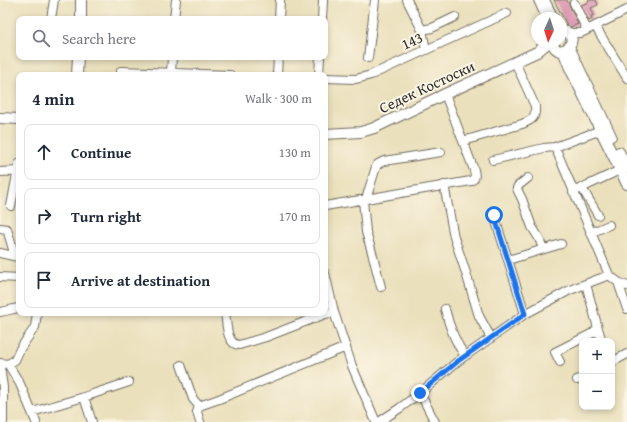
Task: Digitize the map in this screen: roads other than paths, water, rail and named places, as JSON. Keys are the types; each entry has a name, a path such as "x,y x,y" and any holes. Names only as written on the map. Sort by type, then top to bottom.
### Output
{"main road":[{"path":"81,0 81,16"},
{"name":"Седек Костоски","path":"328,134 361,132 374,128 547,48"},
{"path":"564,48 601,130 624,169"},
{"path":"564,48 624,169 627,184"},
{"path":"77,72 78,60"},
{"path":"0,118 16,119"}],"street":[{"path":"51,16 54,0"},
{"path":"174,16 176,0"},
{"path":"279,16 280,0"},
{"path":"322,16 323,0"},
{"path":"368,58 375,0"},
{"path":"407,0 422,30 426,50"},
{"path":"538,0 543,12"},
{"path":"546,0 551,12"},
{"path":"576,1 584,32"},
{"path":"567,40 576,38 584,32 627,10"},
{"name":"143","path":"328,78 356,80 508,14"},
{"path":"422,30 432,28 455,17"},
{"path":"595,26 626,74"},
{"path":"171,72 172,60"},
{"path":"277,72 278,60"},
{"path":"319,72 320,60"},
{"path":"463,141 522,124 535,116 535,106 515,62"},
{"path":"121,71 146,72"},
{"path":"328,205 471,181 475,176 474,170 445,94"},
{"path":"493,160 554,147 601,130"},
{"path":"554,147 608,275 627,286"},
{"path":"381,288 374,256 366,232 364,199 376,167 384,161 441,152"},
{"path":"0,172 16,168"},
{"path":"573,192 624,169"},
{"path":"528,178 517,188 532,227 540,238 544,250"},
{"path":"11,206 16,179"},
{"path":"444,185 454,237 479,316 491,338"},
{"path":"582,188 598,215"},
{"path":"494,215 525,314"},
{"path":"590,233 609,225"},
{"path":"0,228 7,229 16,254"},
{"path":"508,260 561,244"},
{"path":"1,251 16,257"},
{"path":"328,286 334,312 352,366 377,422 400,408 446,370 525,314 570,290 608,275"},
{"path":"0,277 16,278"},
{"path":"618,282 627,309"},
{"path":"586,284 601,338"},
{"path":"0,312 16,308"},
{"path":"445,309 448,323 460,349 465,356"},
{"path":"328,313 334,312"},
{"path":"3,365 15,360 20,349 35,327 37,316"},
{"path":"226,316 230,337 234,343 240,345 320,316"},
{"path":"560,362 555,352 590,334 598,328"},
{"path":"199,406 346,346"},
{"path":"615,360 627,354"},
{"path":"3,365 20,384 36,422"},
{"path":"3,365 3,422"},
{"path":"181,365 193,399 199,406"},
{"path":"32,412 129,382"},
{"path":"420,393 436,422"},
{"path":"84,397 92,422"},
{"path":"199,406 197,412 200,422"}]}
